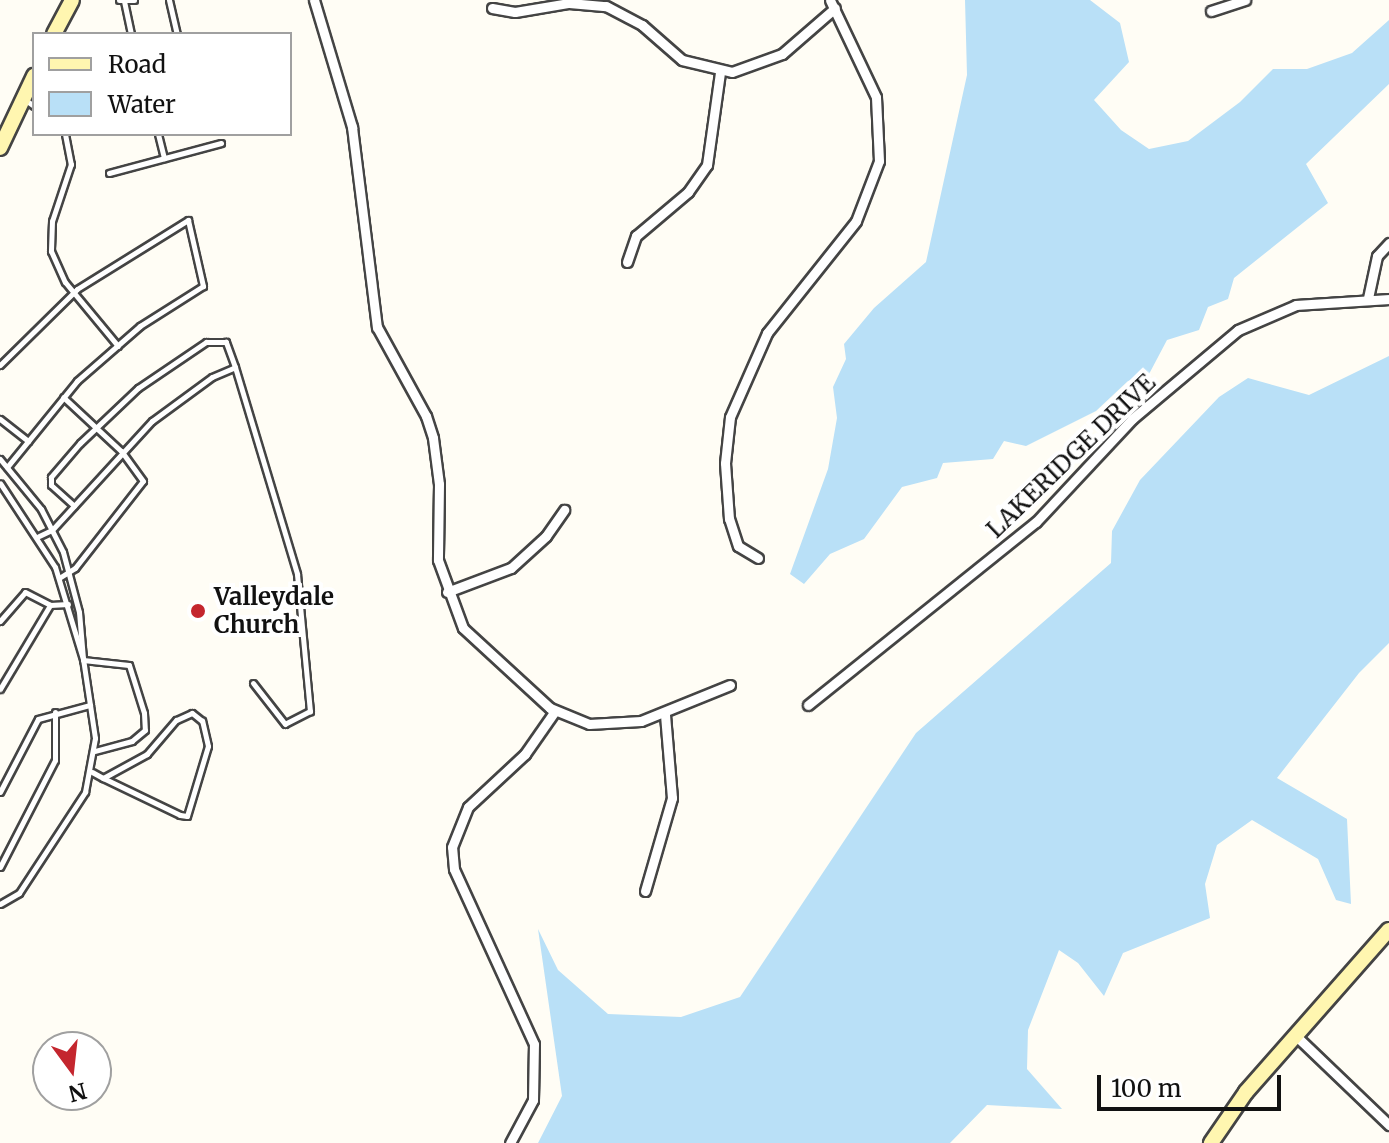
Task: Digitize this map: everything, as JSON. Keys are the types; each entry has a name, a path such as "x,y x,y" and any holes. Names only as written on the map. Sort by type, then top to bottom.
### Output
{"street":[{"path":"55,32 72,0"},
{"path":"314,0 352,127 377,327 426,416 433,438 439,484 438,560 447,592 468,634 555,711 605,725 665,714 730,685"},
{"path":"1211,11 1245,0"},
{"path":"492,8 515,12 569,3 606,6 642,25 682,60 720,72 768,62 833,4 876,97 879,161 856,221 767,333 730,417 725,463 729,519 738,546 758,558"},
{"path":"627,262 636,236 688,192 707,165 720,72"},
{"path":"0,148 29,102"},
{"path":"1368,298 1377,256 1389,243"},
{"name":"LAKERIDGE DRIVE","path":"808,705 1036,522 1132,419 1238,330 1282,309 1389,298"},
{"path":"447,592 511,568 562,519 564,510"},
{"path":"510,1143 533,1100 534,1044 454,869 452,847 468,807 525,754 555,711"},
{"path":"645,891 672,798 665,714"},
{"path":"1211,1143 1294,1034 1389,930"},
{"path":"1294,1034 1389,1125"}],"lane":[{"path":"131,30 122,1 134,0"},
{"path":"169,0 177,32"},
{"path":"66,136 71,148 69,178 50,235 57,268 118,346"},
{"path":"158,136 164,158"},
{"path":"109,173 221,143"},
{"path":"0,365 74,291 188,220 203,286 118,346 63,397 7,467"},
{"path":"74,506 51,485 51,477 96,428 138,388 206,342 226,342 297,574 310,711 285,724 253,683"},
{"path":"39,536 52,530 121,451 183,397 235,367"},
{"path":"59,578 70,572 141,487 137,471 121,451 63,397"},
{"path":"0,419 28,441"},
{"path":"0,459 52,530 70,572 95,751 85,792 19,893 0,904"},
{"path":"0,483 39,536 59,578 83,659"},
{"path":"0,621 25,592 50,605 68,604"},
{"path":"0,689 50,605"},
{"path":"83,659 129,665 144,713 145,730 132,741 95,751"},
{"path":"0,792 38,719 90,705"},
{"path":"0,867 55,760 55,712"},
{"path":"92,772 103,778 187,816 208,746 202,721 192,713 176,720 147,754 103,778"}],"water":[{"path":"965,0 1090,0 1120,23 1129,62 1094,100 1121,130 1149,149 1188,141 1240,102 1273,69 1307,69 1352,53 1389,20 1389,84 1306,164 1328,203 1234,278 1228,299 1208,307 1199,330 1167,340 1148,376 1128,381 1096,411 1026,446 1004,441 993,459 943,463 937,478 902,487 864,539 830,554 804,584 790,574 828,469 837,418 833,387 846,359 844,344 874,308 926,262 967,75"},
{"path":"1389,356 1389,643 1359,673 1277,778 1347,819 1351,904 1336,900 1318,859 1252,820 1217,845 1205,884 1210,918 1123,953 1104,996 1078,963 1059,950 1028,1030 1027,1069 1062,1109 987,1105 950,1143 538,1143 562,1096 538,929 558,970 608,1014 681,1017 740,997 916,733 1111,563 1112,531 1140,480 1219,397 1248,378 1309,395"}],"place":[{"name":"Valleydale Church","path":"198,611"}]}
